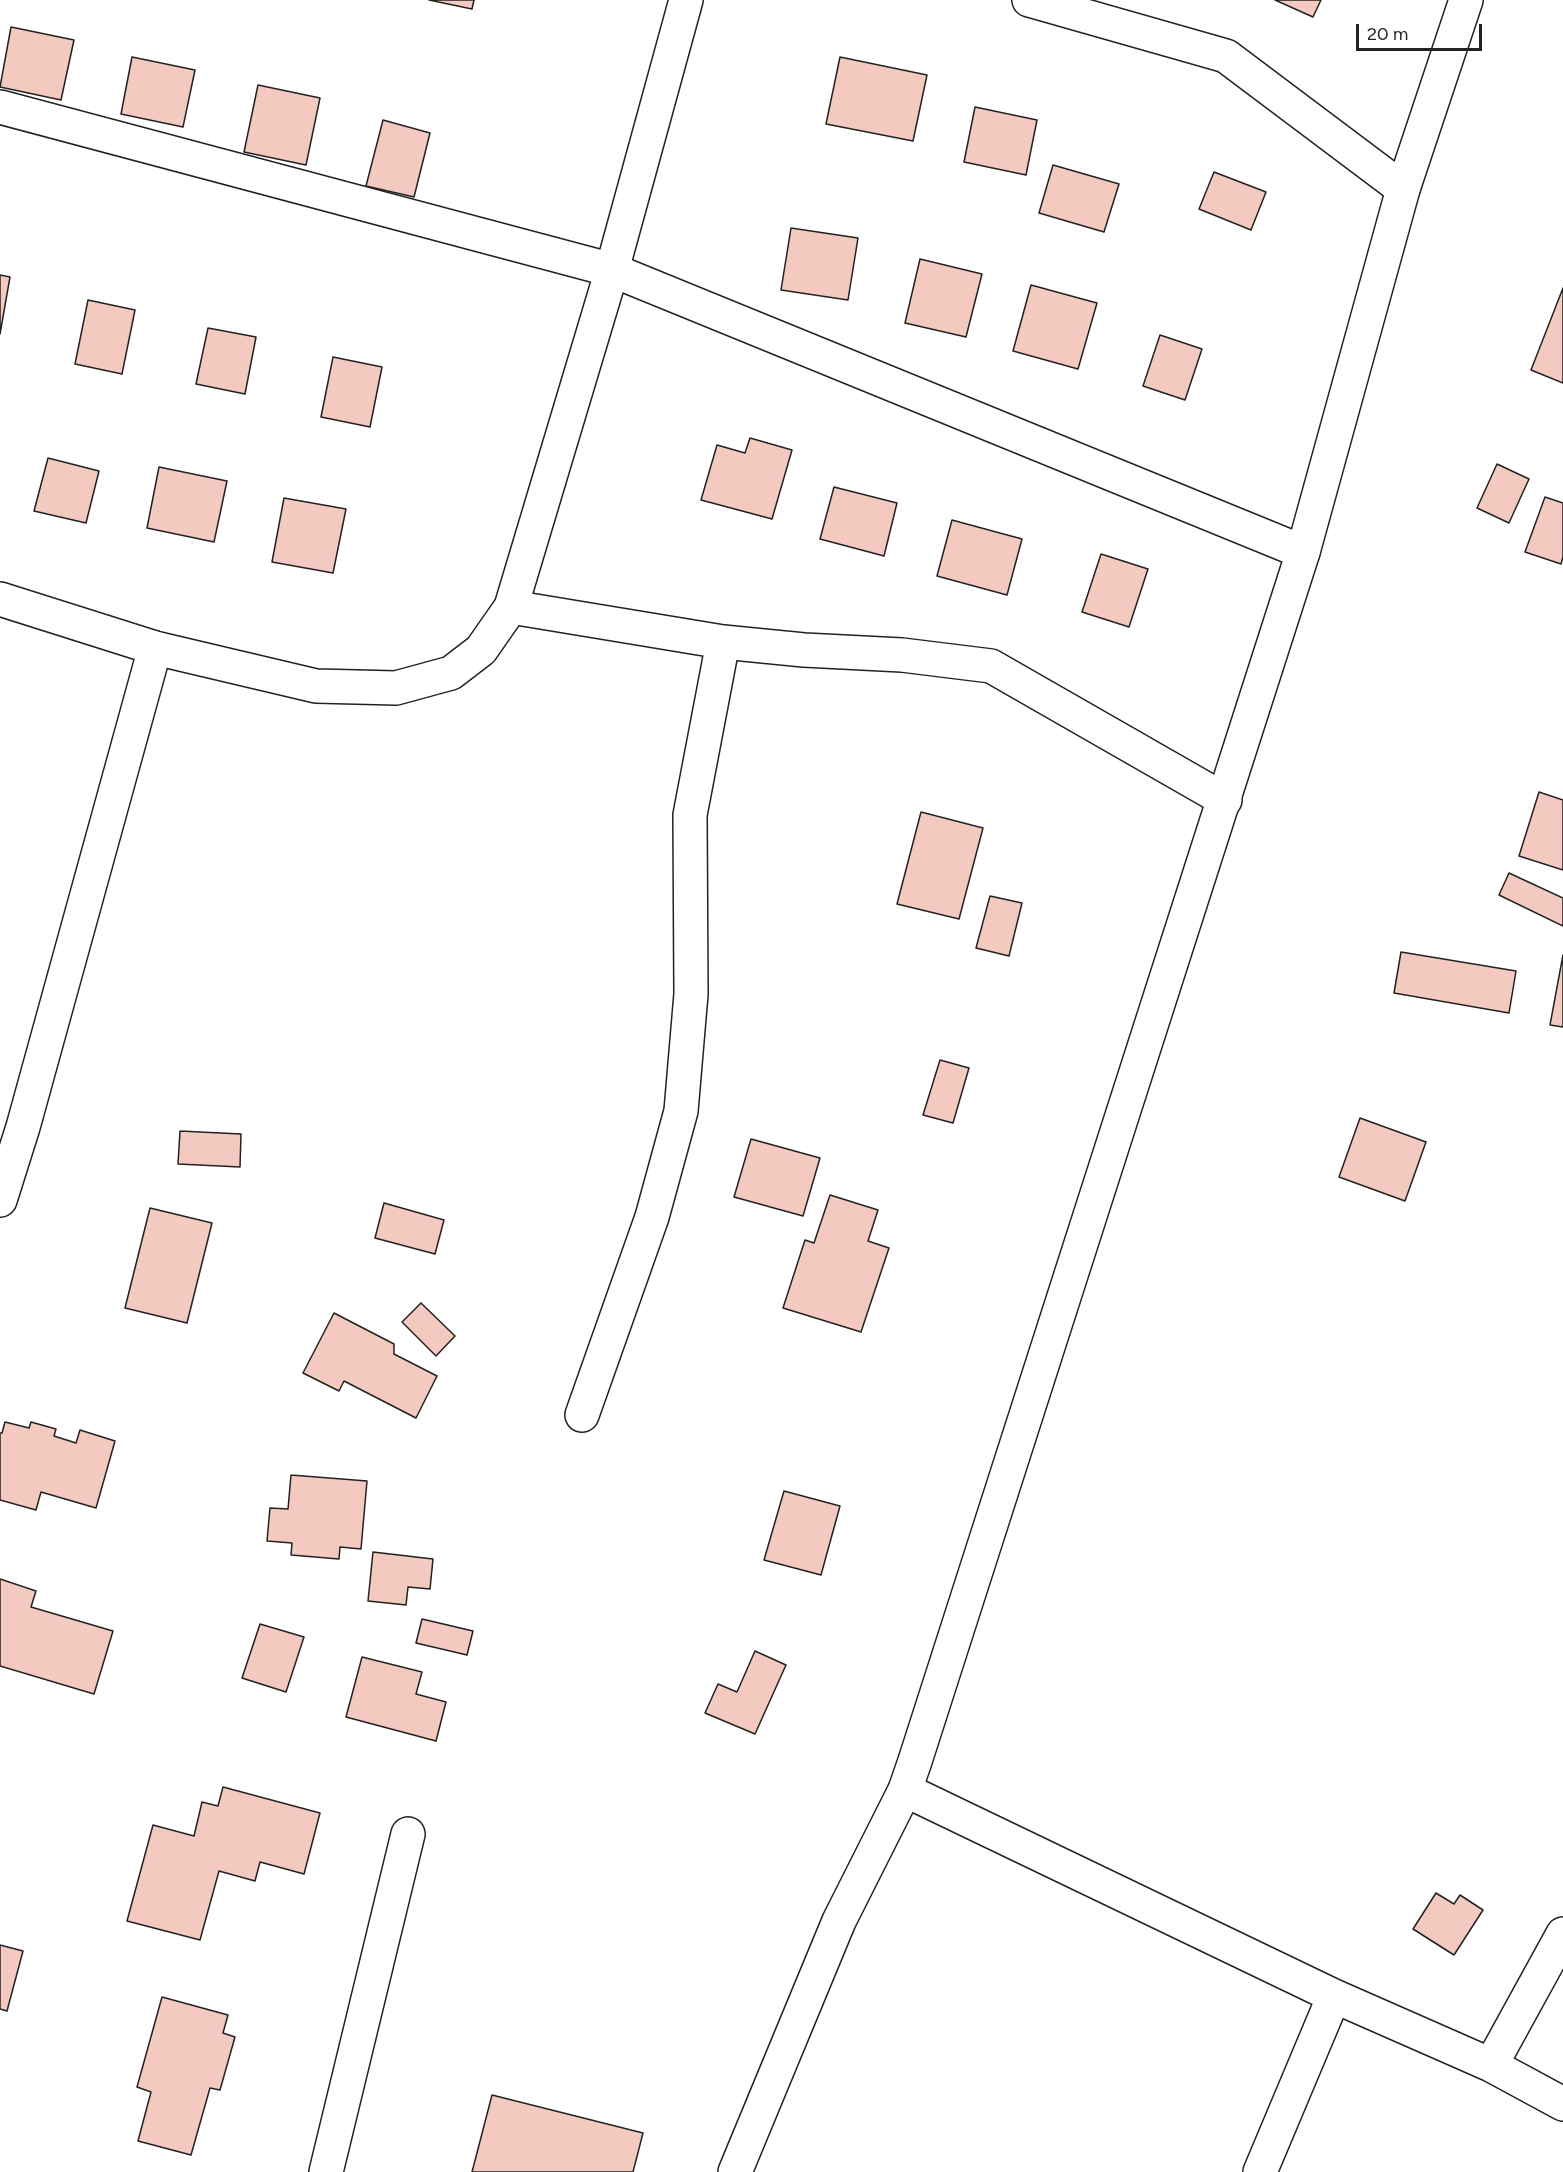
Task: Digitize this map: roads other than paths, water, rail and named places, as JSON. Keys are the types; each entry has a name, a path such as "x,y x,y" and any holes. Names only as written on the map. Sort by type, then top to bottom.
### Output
{"street":[{"path":"0,599 155,648 316,686 396,688 451,673 481,650 511,607 612,270 686,0"},
{"path":"1029,0 1226,56 1403,189"},
{"path":"735,2172 839,1921 905,1790 1303,552 1403,189 1466,0"},
{"path":"0,106 612,270 1303,552"},
{"path":"511,607 723,642 804,650 902,655 991,666 1225,800"},
{"path":"582,1415 652,1217 681,1111 691,994 690,814 723,642"},
{"path":"0,1200 23,1127 155,648"},
{"path":"905,1790 1334,1996 1491,2065 1563,2104"},
{"path":"326,2172 408,1834"},
{"path":"1491,2065 1563,1934"},
{"path":"1260,2172 1334,1996"}]}
